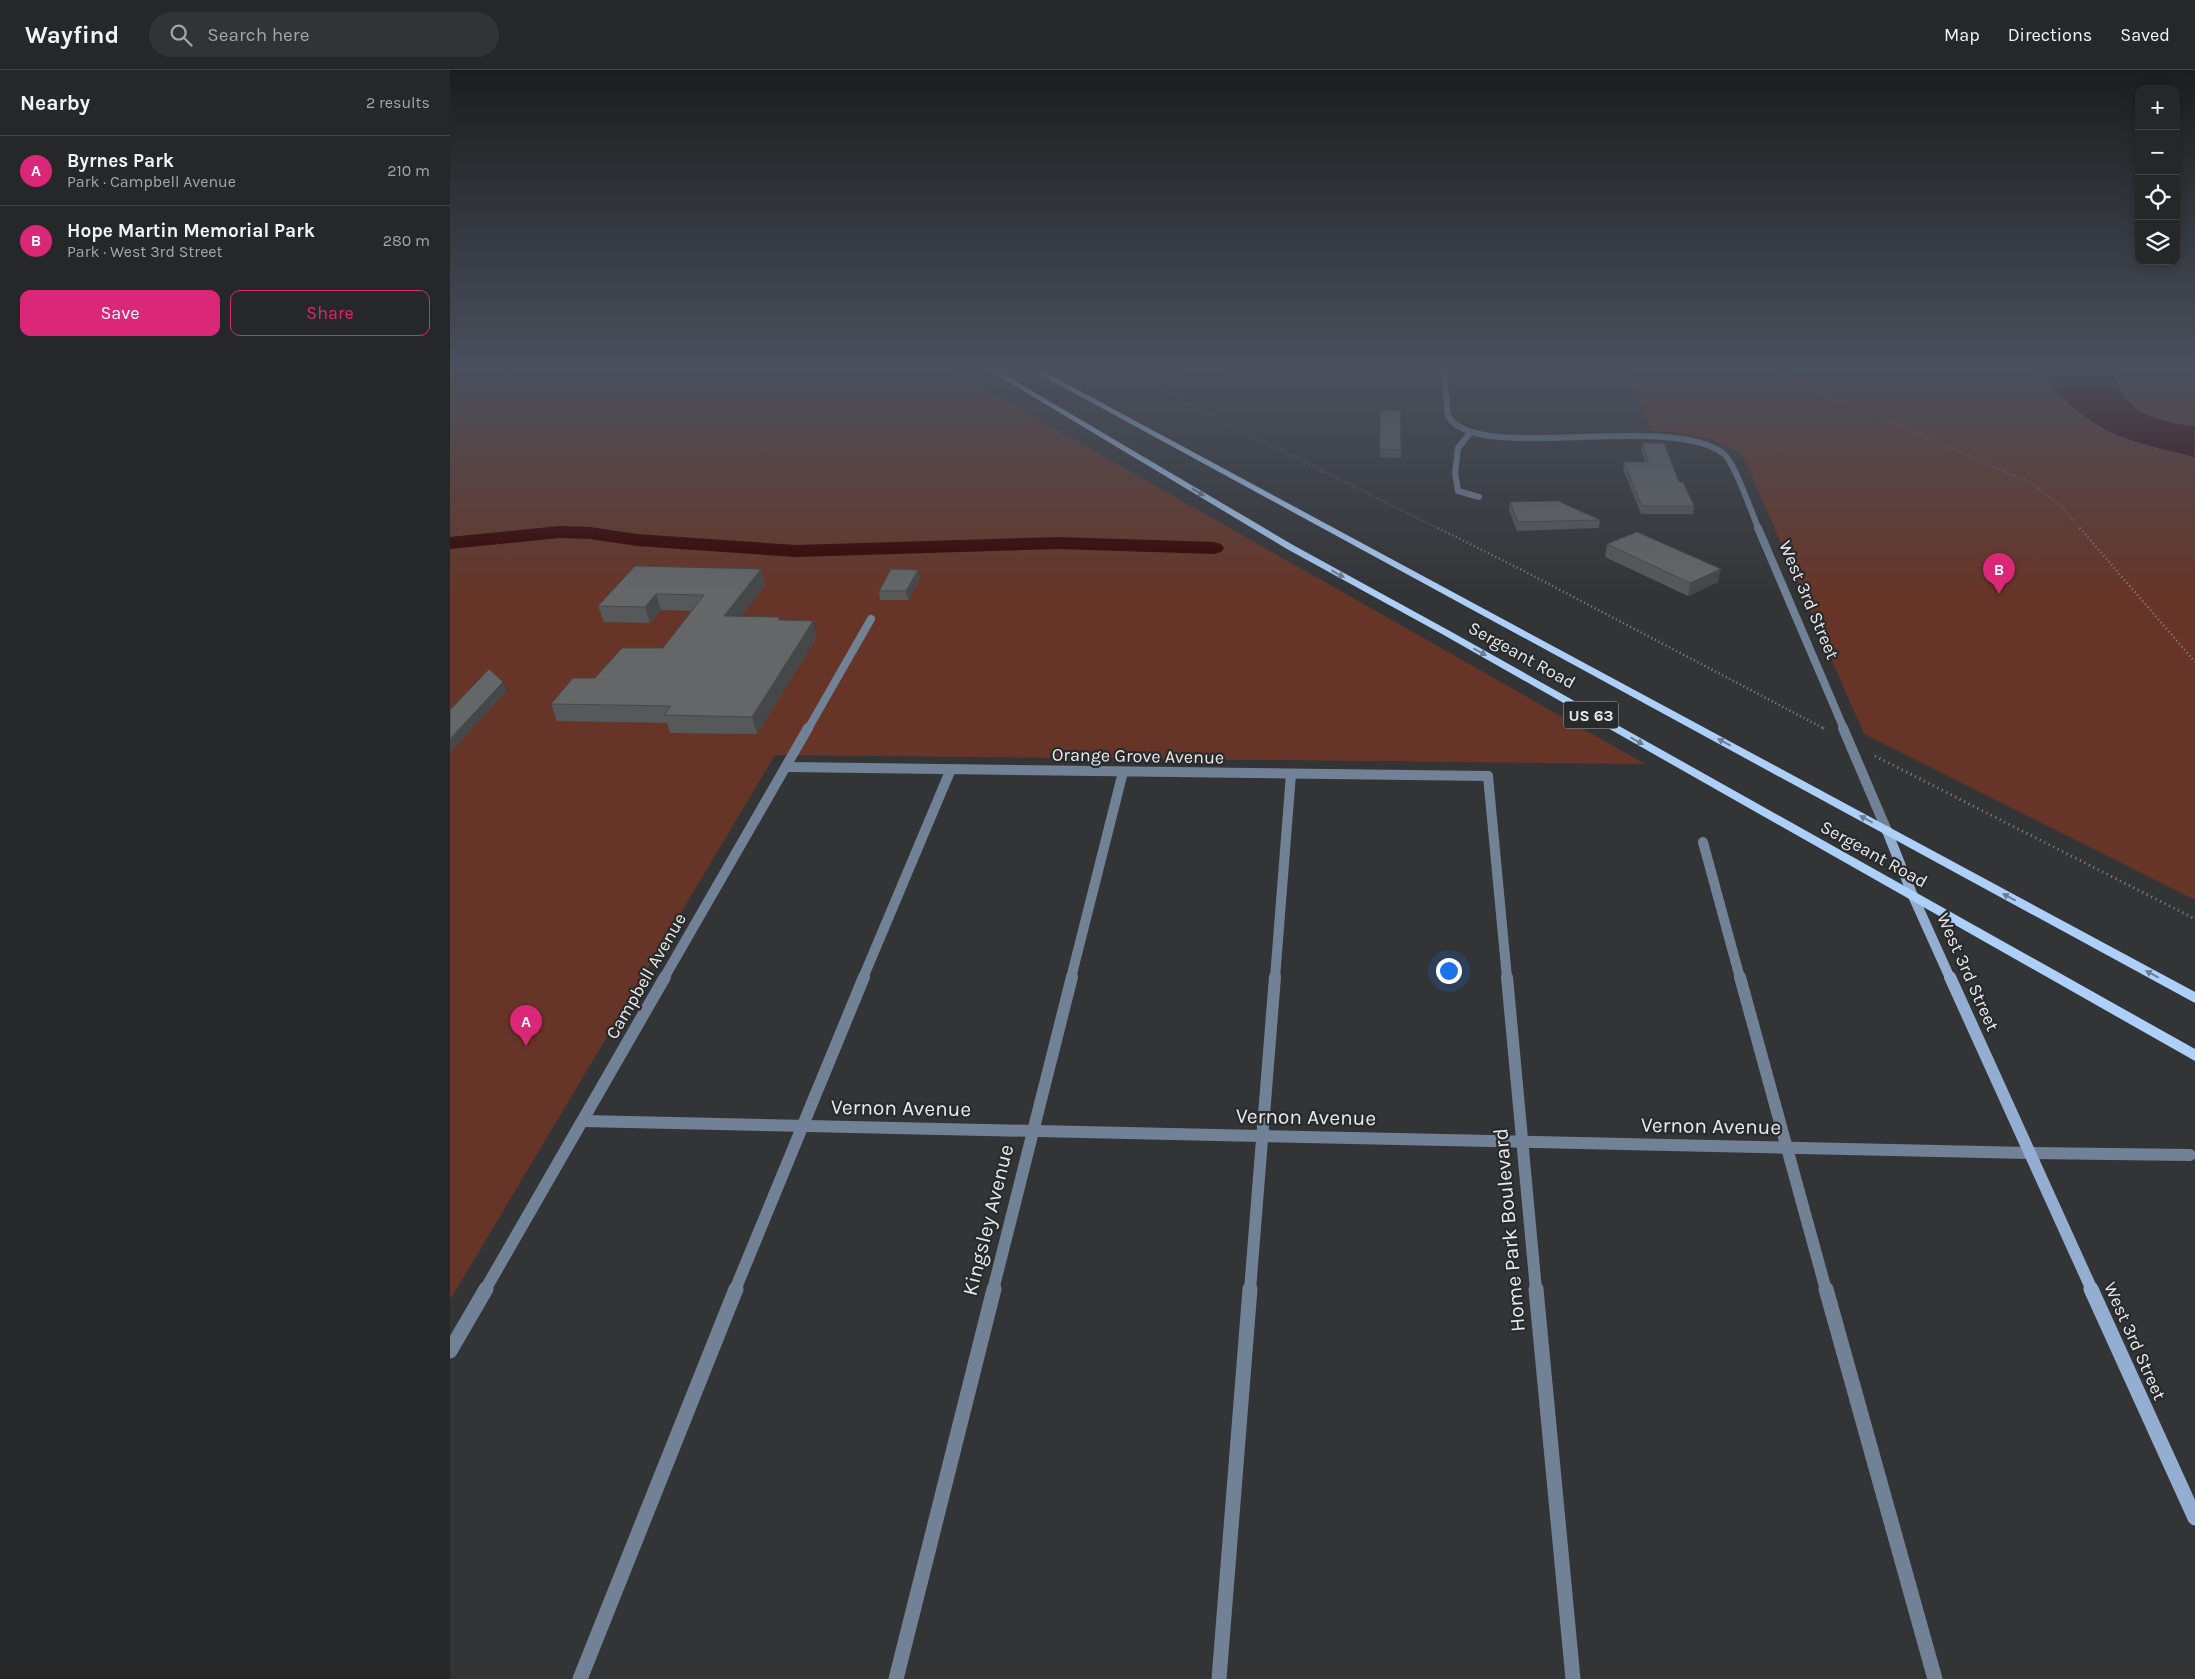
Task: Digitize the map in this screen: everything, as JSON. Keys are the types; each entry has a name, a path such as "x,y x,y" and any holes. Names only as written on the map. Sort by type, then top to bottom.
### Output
{"main road":[{"name":"Sergeant Road","path":"1117,444 1290,547 1454,637 2195,1056"},
{"name":"Sergeant Road","path":"1172,444 2195,998"}],"street":[{"path":"1461,444 1458,448 1454,473 1458,491 1479,497"},
{"name":"West 3rd Street","path":"1701,444 1724,454 1731,464 1887,830 1913,896 2195,1518"},
{"name":"Campbell Avenue","path":"450,1351 871,619"},
{"name":"Orange Grove Avenue","path":"786,767 1488,776"},
{"path":"580,1679 801,1126 951,769"},
{"name":"Kingsley Avenue","path":"896,1679 1123,772"},
{"path":"1219,1679 1264,1136 1291,774"},
{"name":"Home Park Boulevard","path":"1488,776 1573,1679"},
{"path":"1703,842 1786,1148 1935,1679"},
{"name":"Vernon Avenue","path":"583,1121 1786,1148 2190,1155"}],"path":[{"path":"1270,444 1524,571 1808,720"},
{"path":"1942,444 2033,484 2062,507 2195,662"},
{"path":"1873,755 2195,919"}],"shaded area":[{"path":"450,444 1082,444 1645,764 775,755 450,1300"},
{"path":"1722,444 2195,444 2195,900 1864,734 1742,454"},
{"path":"2142,444 2195,444 2195,458"}],"building":[{"path":"1380,444 1401,444 1401,450 1380,449"},
{"path":"1642,444 1664,444 1679,482 1683,482 1694,506 1642,506 1624,462 1649,462"},
{"path":"1558,501 1600,520 1518,522 1510,502"},
{"path":"1637,532 1721,569 1690,583 1607,544"},
{"path":"635,566 761,569 724,616 780,617 778,620 813,621 752,717 664,715 671,706 551,704 573,678 595,678 622,648 663,648 704,595 656,594 645,607 598,606"},
{"path":"891,569 918,570 906,591 879,591"},
{"path":"489,669 503,682 450,739 450,710"}],"waterway":[{"path":"450,543 559,532 590,533 637,540 796,551 1059,543 1214,548"}],"place":[{"name":"Hope Martin Memorial Park","path":"1999,594"},
{"name":"Byrnes Park","path":"526,1046"}]}
